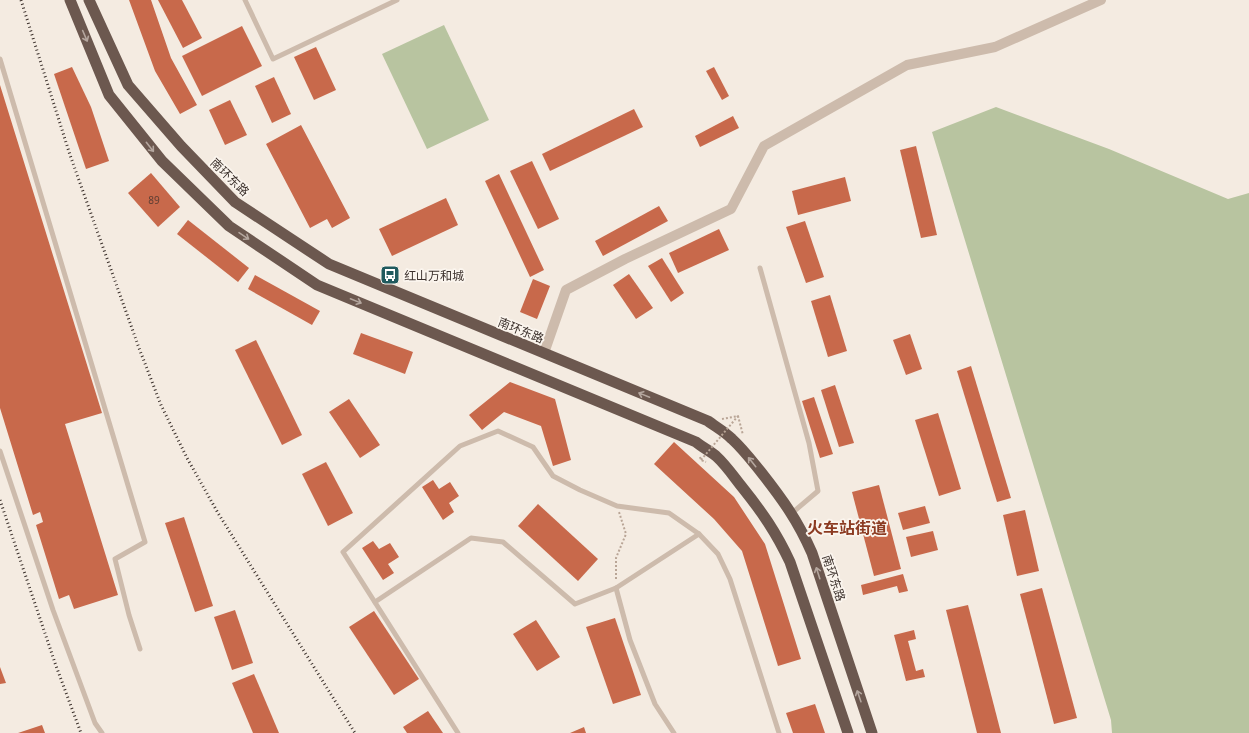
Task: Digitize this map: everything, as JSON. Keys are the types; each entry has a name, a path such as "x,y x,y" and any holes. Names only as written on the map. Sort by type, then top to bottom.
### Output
{"highway":[{"path":"70,0 110,95 162,161 229,226 317,285 696,442 716,456 772,526 783,547 790,562 848,733"},
{"name":"南环东路","path":"89,0 128,85 181,146 235,202 329,264 708,421 732,439 749,458 792,513 812,553 872,733"}],"street":[{"path":"544,353 566,290 625,259 731,209 764,146 907,65 995,47 1101,0"}],"lane":[{"path":"245,0 273,59 397,0"},
{"path":"0,59 145,542 115,559 129,615 140,649"},
{"path":"760,268 809,443 818,491 792,513"},
{"path":"458,733 343,552 460,446 498,431 533,447 553,476 580,490 617,506 669,513 698,534 718,554 730,579 779,733"},
{"path":"0,451 53,610 95,723 102,733"},
{"path":"375,602 471,538 504,542 576,604 616,588 698,534"},
{"path":"616,588 630,640 656,704 674,733"}],"path":[{"path":"701,460 738,416"},
{"path":"616,588 616,558 626,534 617,506"}],"green space":[{"path":"444,25 489,120 427,149 382,54"},
{"path":"996,107 1109,149 1228,199 1249,193 1249,733 1112,733 1111,720 932,132"}],"building":[{"path":"129,0 151,0 171,58 197,105 180,114 155,71"},
{"path":"158,0 182,0 202,38 183,48"},
{"path":"242,26 262,66 202,96 182,56"},
{"path":"316,47 336,90 314,100 294,57"},
{"path":"72,67 91,107 109,161 86,169 54,74"},
{"path":"714,67 729,96 722,100 706,71"},
{"path":"274,77 291,114 272,123 255,86"},
{"path":"0,85 102,413 65,424 118,595 74,609 69,595 59,599 36,525 43,522 40,512 33,515 0,408"},
{"path":"230,100 247,135 225,145 209,110"},
{"path":"634,109 643,127 550,171 542,154"},
{"path":"733,116 739,128 700,147 695,136"},
{"path":"301,125 350,218 332,228 327,219 310,228 266,144"},
{"path":"916,146 937,235 921,238 900,150"},
{"path":"532,161 559,219 538,229 510,171"},
{"path":"151,173 180,207 158,227 128,193"},
{"path":"499,174 544,270 530,277 485,181"},
{"path":"845,177 851,201 798,215 792,191"},
{"path":"446,198 458,225 392,256 379,229"},
{"path":"659,206 668,221 603,256 595,241"},
{"path":"188,220 249,268 238,282 177,234"},
{"path":"805,221 824,277 806,283 786,227"},
{"path":"719,229 729,250 678,273 669,253"},
{"path":"662,258 684,293 671,302 648,266"},
{"path":"629,274 653,308 636,319 613,285"},
{"path":"255,275 320,311 312,325 248,289"},
{"path":"533,279 550,286 537,319 520,312"},
{"path":"830,295 847,351 828,357 811,301"},
{"path":"361,333 413,352 405,374 353,354"},
{"path":"910,334 922,369 906,375 893,340"},
{"path":"256,340 302,435 282,445 235,350"},
{"path":"971,366 1011,498 997,502 957,371"},
{"path":"510,382 555,399 571,460 553,466 541,426 504,412 482,430 469,415"},
{"path":"835,385 854,443 839,447 821,390"},
{"path":"814,397 833,454 820,458 802,401"},
{"path":"349,399 380,445 360,458 329,412"},
{"path":"938,413 961,489 939,496 915,420"},
{"path":"674,442 734,497 765,544 801,659 778,666 742,551 714,519 654,464"},
{"path":"326,462 353,513 328,526 302,474"},
{"path":"433,480 439,489 450,482 459,496 449,503 454,512 443,520 422,487"},
{"path":"879,485 901,569 874,576 852,492"},
{"path":"538,504 598,559 578,581 518,526"},
{"path":"925,506 930,523 903,530 898,513"},
{"path":"1025,510 1039,571 1017,576 1003,515"},
{"path":"184,517 213,606 195,612 165,523"},
{"path":"933,531 938,550 911,557 906,537"},
{"path":"373,541 379,549 390,543 399,557 388,564 394,573 383,580 362,548"},
{"path":"903,574 908,591 899,593 897,586 863,595 861,585"},
{"path":"1042,588 1077,718 1054,724 1020,594"},
{"path":"968,605 1001,733 977,733 946,610"},
{"path":"235,610 253,663 232,670 214,617"},
{"path":"374,611 419,679 394,695 349,627"},
{"path":"615,618 641,695 613,704 586,627"},
{"path":"536,620 560,657 537,671 513,634"},
{"path":"914,630 916,639 908,641 916,671 923,669 925,677 906,681 894,635"},
{"path":"0,667 6,683 0,684"},
{"path":"254,674 279,733 253,733 232,683"},
{"path":"815,704 825,733 793,733 786,713"},
{"path":"428,711 443,733 407,733 403,727"},
{"path":"42,725 45,733 18,733"},
{"path":"584,727 586,733 570,733"}],"railway":[{"path":"21,0 70,155 161,405 187,458 218,513 355,733"},
{"path":"0,500 55,663 81,733"}],"place":[{"name":"红山万和城","path":"390,275"}],"district":[{"name":"火车站街道","path":"847,528"}]}
